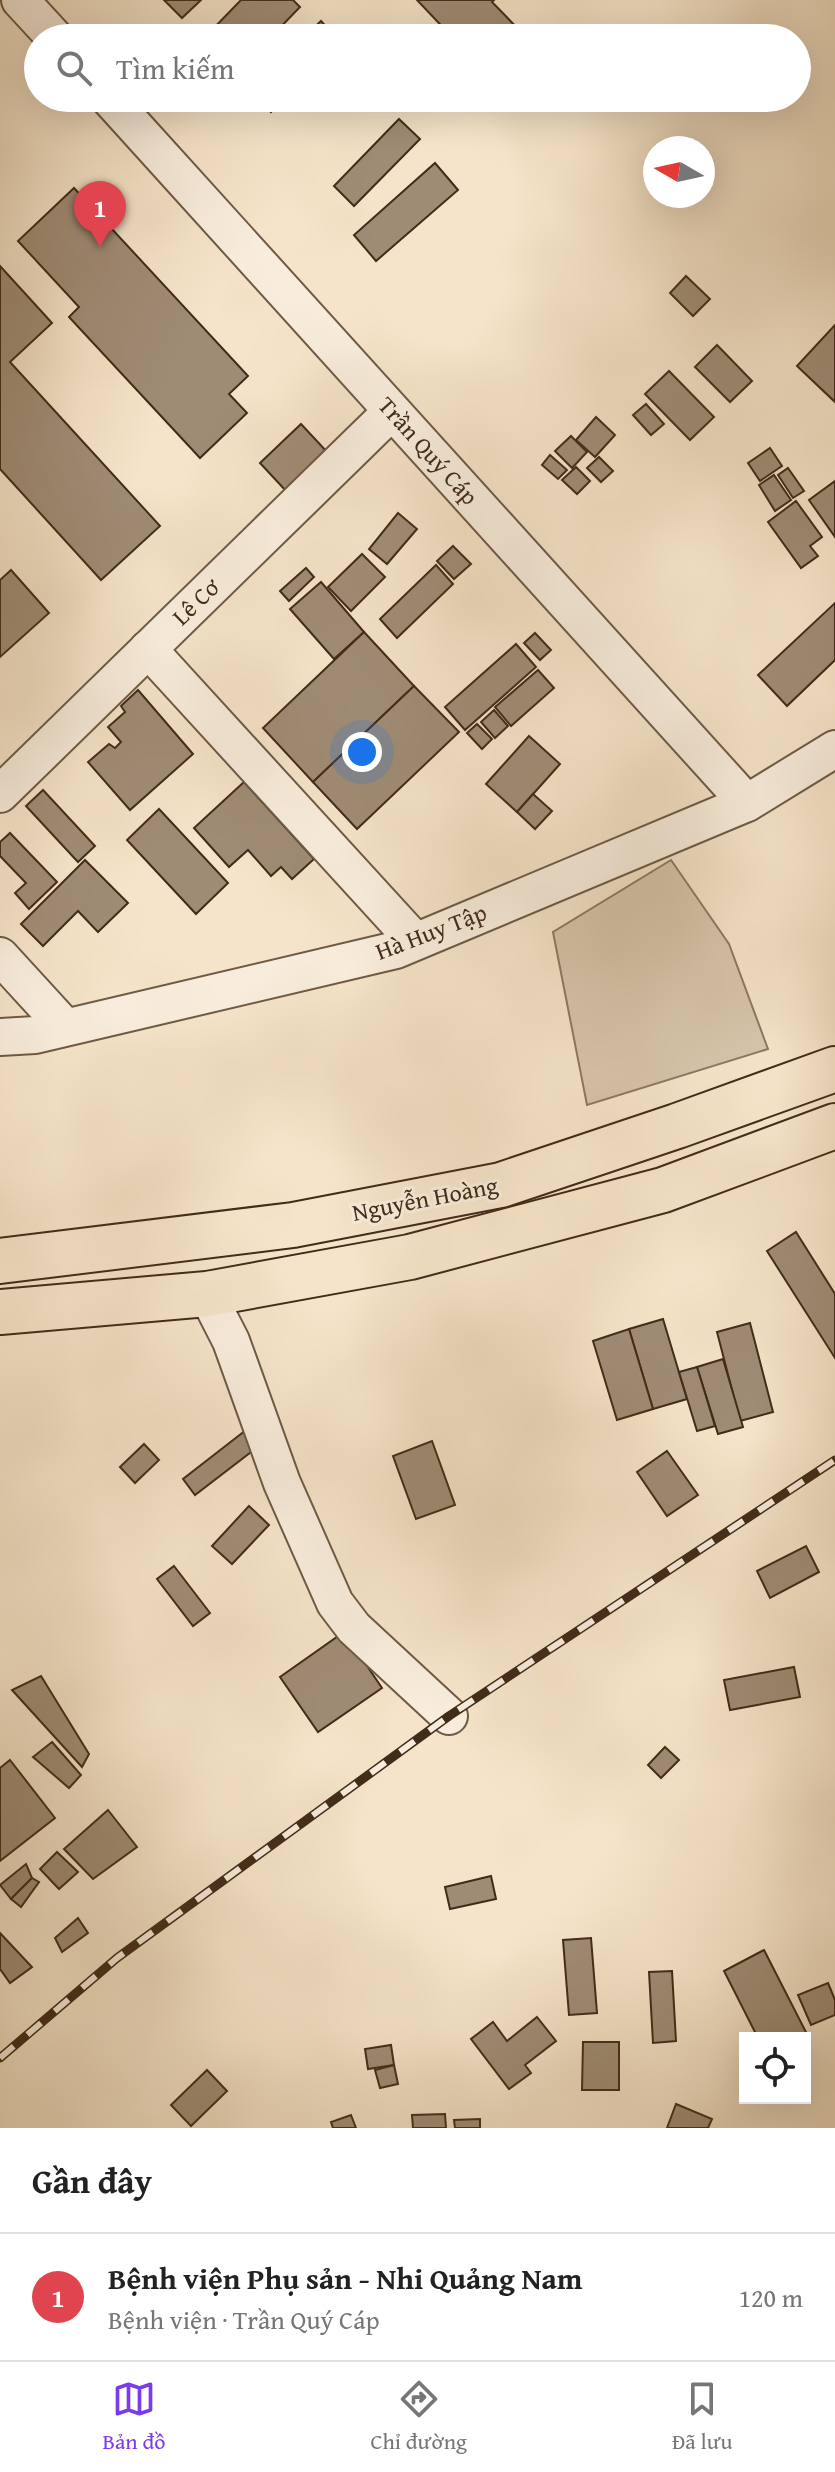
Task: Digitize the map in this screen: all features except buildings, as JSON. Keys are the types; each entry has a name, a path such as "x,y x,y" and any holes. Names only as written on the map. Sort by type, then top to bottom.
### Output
{"highway":[{"name":"Nguyễn Hoàng","path":"0,1261 293,1225 501,1185 835,1069"},
{"name":"Nguyễn Hoàng","path":"0,1312 207,1294 410,1257 663,1190 835,1126"}],"street":[{"path":"20,0 42,24"},
{"name":"Trần Quý Cáp","path":"122,112 747,803"},
{"name":"Lê Cơ","path":"0,794 392,411"},
{"path":"148,649 415,941"},
{"name":"Hà Huy Tập","path":"0,1037 35,1035 396,950 747,803 835,749"},
{"path":"0,956 65,1027"},
{"path":"207,1294 231,1341 282,1483 335,1603 354,1628 449,1716"}],"shaded area":[{"path":"671,860 729,944 768,1049 587,1105 553,932"}],"railway":[{"path":"0,2058 117,1958 449,1716 835,1460"}],"place":[{"name":"Bệnh viện Phụ sản - Nhi Quảng Nam","path":"100,247"}]}
